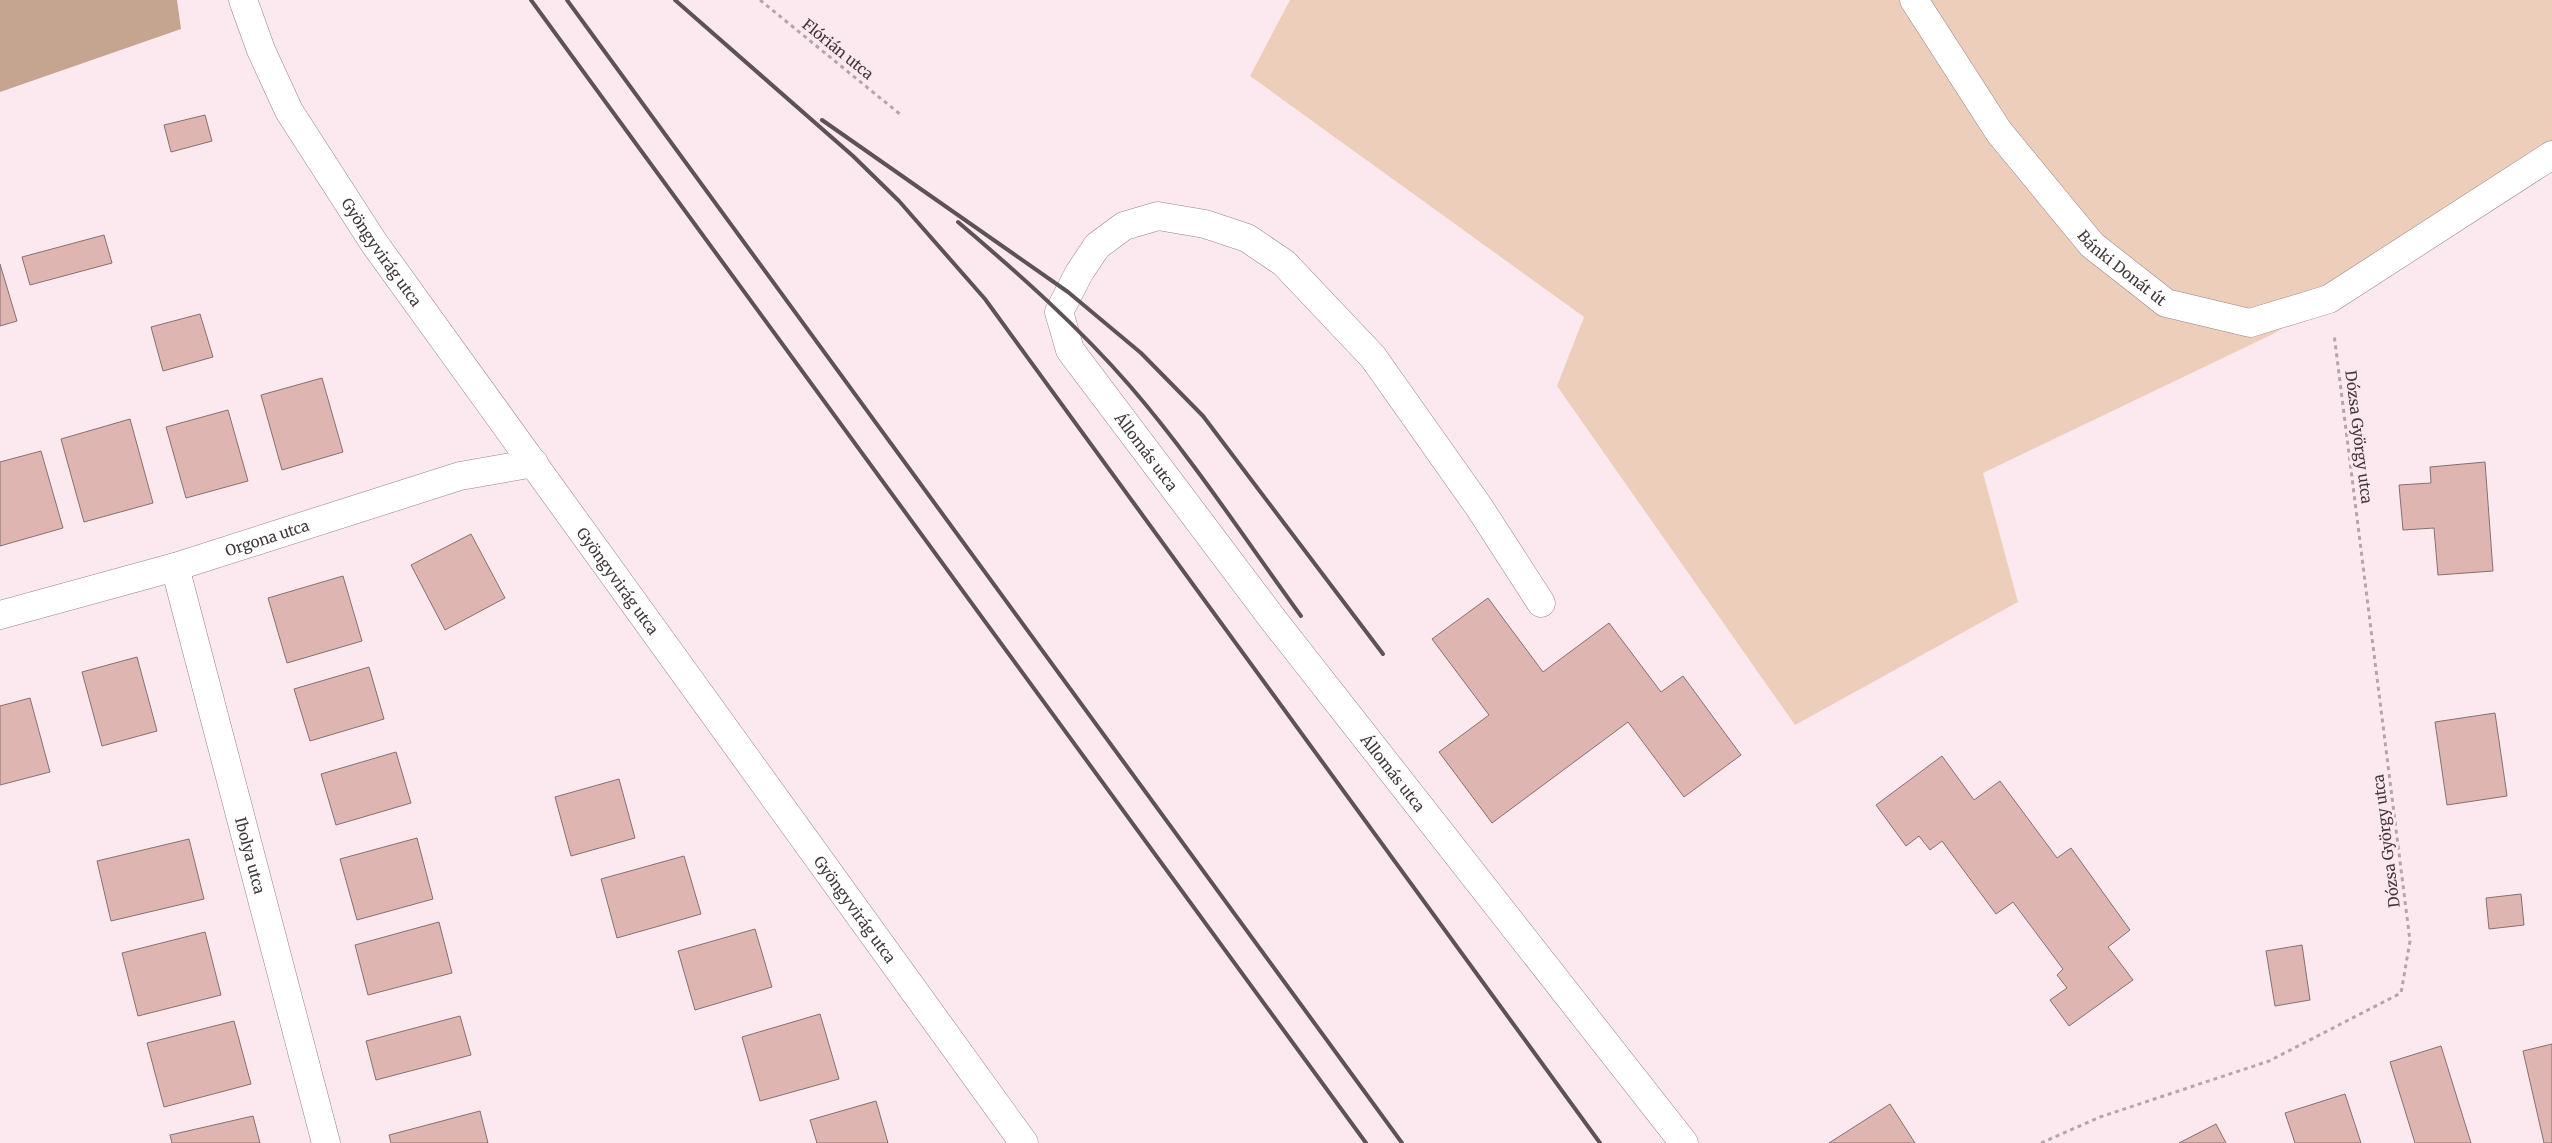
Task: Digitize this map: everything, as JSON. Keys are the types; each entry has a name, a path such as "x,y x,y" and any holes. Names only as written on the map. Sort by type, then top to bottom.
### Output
{"street":[{"name":"Gyöngyvirág utca","path":"243,0 261,50 289,111 374,244 1024,1143"},
{"name":"Bánki Donát út","path":"1914,0 1999,132 2092,245 2166,303 2250,323 2329,299 2552,155"},
{"name":"Állomás utca","path":"1541,603 1479,506 1373,357 1284,263 1247,238 1205,224 1158,216 1124,226 1097,246 1079,272 1059,312 1070,350 1275,622 1684,1143"},
{"name":"Orgona utca","path":"0,615 175,567 460,476 534,463"},
{"name":"Ibolya utca","path":"175,567 326,1143"}],"path":[{"name":"Flórián utca","path":"760,0 901,115"},
{"name":"Dózsa György utca","path":"2041,1143 2100,1117 2269,1060 2401,993 2410,941 2329,299"}],"shaded area":[{"path":"0,0 177,0 181,29 0,92"},
{"path":"1290,0 2552,0 2552,156 2273,334 1983,473 2018,602 1795,725 1557,386 1584,317 1250,76"}],"building":[{"path":"205,115 212,141 171,152 164,125"},
{"path":"104,235 112,263 30,285 22,257"},
{"path":"0,264 17,321 0,326"},
{"path":"200,314 213,357 163,371 151,327"},
{"path":"322,378 343,452 282,470 261,395"},
{"path":"228,410 248,481 186,498 166,427"},
{"path":"130,419 153,503 84,522 61,439"},
{"path":"41,451 63,528 0,546 0,462"},
{"path":"2485,462 2493,571 2438,575 2434,528 2403,530 2399,485 2431,483 2430,467"},
{"path":"471,534 505,598 445,630 411,565"},
{"path":"343,576 362,641 287,663 268,598"},
{"path":"1488,598 1543,672 1609,623 1661,692 1683,676 1741,755 1684,797 1628,722 1492,823 1439,752 1489,715 1432,639"},
{"path":"137,657 157,731 102,746 82,672"},
{"path":"369,667 384,719 310,741 294,689"},
{"path":"30,698 50,772 0,785 0,706"},
{"path":"2495,713 2507,796 2447,805 2435,722"},
{"path":"396,752 411,803 336,825 321,774"},
{"path":"1942,756 1974,800 2000,781 2057,858 2071,848 2130,930 2108,947 2133,980 2069,1026 2050,1000 2067,988 2057,975 2063,969 2013,902 1996,914 1942,841 1930,850 1919,836 1906,846 1876,805"},
{"path":"619,779 635,838 571,856 555,797"},
{"path":"417,838 433,899 357,920 340,859"},
{"path":"189,839 204,899 111,921 97,861"},
{"path":"684,856 701,914 617,938 601,879"},
{"path":"2521,894 2524,925 2489,929 2486,898"},
{"path":"439,922 452,973 368,995 355,945"},
{"path":"755,929 772,987 695,1010 678,951"},
{"path":"205,932 221,995 138,1016 122,953"},
{"path":"2302,945 2310,1000 2275,1006 2266,951"},
{"path":"820,1014 839,1079 760,1101 742,1037"},
{"path":"460,1016 471,1055 376,1080 366,1041"},
{"path":"234,1021 251,1084 164,1107 147,1043"},
{"path":"2552,1044 2552,1143 2544,1143 2523,1051"},
{"path":"2441,1046 2471,1143 2415,1143 2390,1062"},
{"path":"2345,1094 2361,1143 2295,1143 2285,1113"},
{"path":"876,1101 888,1143 817,1143 810,1120"},
{"path":"1890,1104 1915,1143 1829,1143"},
{"path":"480,1111 488,1143 391,1143 389,1135"},
{"path":"253,1116 260,1143 172,1143 170,1135"},
{"path":"2216,1124 2226,1143 2179,1143"}],"railway":[{"path":"531,0 1366,1143"},
{"path":"567,0 1402,1143"},
{"path":"675,0 853,156 899,201 985,299 1600,1143"},
{"path":"822,120 1068,292 1141,353 1203,416 1383,654"},
{"path":"958,222 1047,301 1090,342 1130,386 1197,470 1301,616"}]}
